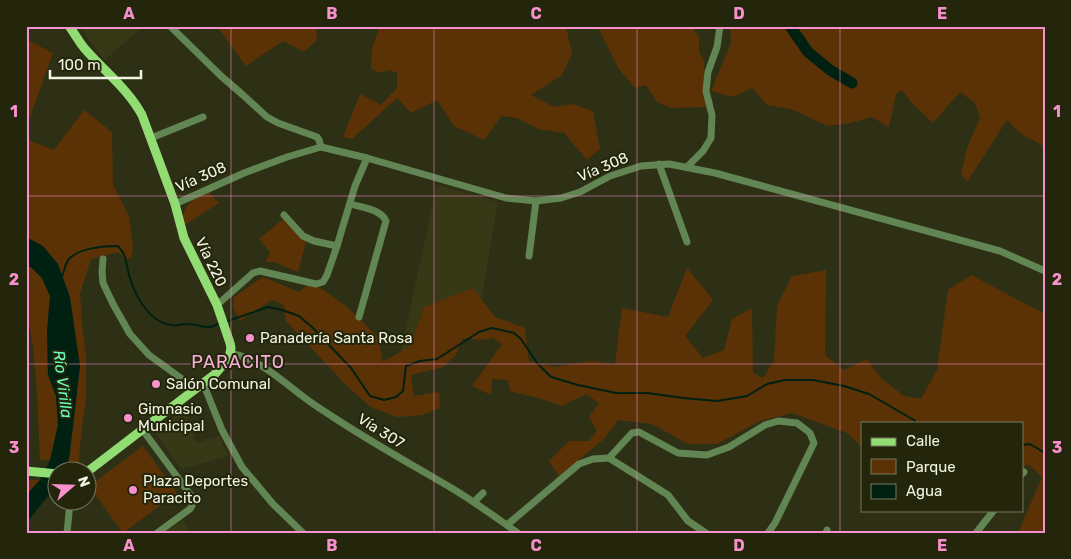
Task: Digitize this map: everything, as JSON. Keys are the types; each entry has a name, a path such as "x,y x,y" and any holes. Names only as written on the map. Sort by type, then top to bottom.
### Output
{"main road":[{"name":"Vía 220","path":"69,26 85,49 126,90 136,103 151,138 184,238 222,316 230,343 230,353"},
{"path":"98,463 215,374 229,358 230,353"},
{"path":"30,472 48,473"}],"street":[{"path":"170,26 266,117 278,124 317,137 321,147"},
{"path":"687,167 703,151 711,138 712,115 706,91 708,72 717,47 720,26"},
{"path":"151,138 203,117"},
{"name":"Vía 308","path":"174,204 244,173 321,147 367,158 506,198 536,201 561,198 580,192 610,176 630,169 641,166 668,164 715,173 1000,251 1045,270"},
{"path":"217,305 253,273 260,271 316,284 323,282 351,204 355,186 367,158"},
{"path":"659,164 687,242"},
{"path":"528,256 536,201"},
{"path":"351,204 378,212 384,216 386,222 360,317"},
{"path":"284,215 303,236 314,241 337,246"},
{"path":"104,259 103,283 130,334 149,355 199,386 242,467 273,504 304,533"},
{"name":"Vía 307","path":"230,353 253,361 271,371 305,398 366,438 474,502 518,533"},
{"path":"609,458 632,433 639,432 678,453 707,455 729,447 765,425 778,421 797,423 810,432 814,443 775,524 768,533"},
{"path":"142,429 194,501 190,509 157,533"},
{"path":"507,525 579,464 593,459 609,458 668,495 688,521 706,533"},
{"path":"474,502 483,493"},
{"path":"67,533 69,512"},
{"path":"976,533 992,512"}],"shaded area":[{"path":"79,26 143,26 105,60"},
{"path":"437,185 498,202 477,325 398,364"},
{"path":"184,409 196,443 219,436 228,456 181,469 154,431"},
{"path":"184,520 189,533 163,533"}],"green space":[{"path":"218,26 316,26 317,40 304,52 283,41 246,66"},
{"path":"380,26 566,26 572,54 562,75 531,95 554,107 572,104 593,111 600,149 587,160 564,133 538,129 517,118 501,116 484,140 454,126 437,100 411,113 397,98 352,139 343,137 360,94 381,105 397,88 397,73 390,70 379,73 371,69 372,48"},
{"path":"595,26 691,26 699,37 699,52 704,61 706,107 671,108 657,102 646,85 635,88 619,69 598,28"},
{"path":"730,26 1045,26 1045,147 1020,133 1007,120 967,182 961,174 967,148 980,118 975,103 960,92 933,123 911,102 902,90 896,94 889,127 872,117 828,126 791,109 767,105 752,88 733,97 711,91 731,43"},
{"path":"26,39 53,53 26,128"},
{"path":"84,110 112,132 113,185 129,216 133,246 131,258 126,259 118,252 91,259 80,293 86,357 86,399 79,462 67,462 70,455 80,366 43,246 26,237 26,139 54,150"},
{"path":"210,193 219,203 183,226 184,213 189,204 198,197"},
{"path":"283,219 306,241 298,272 274,262 266,262 270,252 259,239"},
{"path":"26,266 31,267 42,278 50,296 47,331 48,375 56,396 58,425 50,460 40,460 33,347 26,307"},
{"path":"687,268 713,300 685,336 703,358 724,350 732,319 752,308 753,373 763,378 774,361 777,306 792,276 826,270 825,355 844,370 867,359 881,378 904,396 921,399 937,370 948,290 971,275 1045,314 1045,533 1018,533 1042,477 1028,464 1024,467 1024,422 861,422 861,446 847,433 792,413 760,421 717,444 688,444 652,424 618,420 604,439 559,476 549,461 569,441 589,441 597,431 589,417 599,403 586,394 562,406 510,391 508,380 492,379 491,395 472,386 502,344 493,338 481,340 463,338 456,355 443,367 411,375 414,396 439,392 440,408 422,415 397,417 371,407 347,386 286,321 284,305 272,300 240,321 233,307 234,297 263,277 299,292 307,285 319,287 346,306 378,337 383,362 410,346 424,307 473,288 495,317 525,328 529,361 554,367 591,361 615,364 622,308 668,317"},
{"name":"Plaza Deportes Paracito","path":"143,446 177,493 123,533 98,498 98,479"},
{"path":"26,480 40,480 26,495"}],"water":[{"name":"Río Virilla","path":"26,237 43,246 58,264 70,297 80,366 68,462 49,462 58,425 56,396 48,375 47,331 50,296 42,278 31,267 26,266"},
{"path":"48,464 48,496 26,523 26,495 40,480"}],"waterway":[{"path":"790,26 808,52 830,70 852,83"},
{"path":"62,277 66,263 73,255 92,248 118,246 125,258 128,273 136,293 144,308 156,319 173,325 189,324 204,327 220,323"},
{"path":"225,322 268,307 299,316 351,368 370,396 384,400 396,397 403,391 406,366 420,361 437,359 479,332 492,328 514,333 521,339 537,363 551,377 578,385 616,393 647,393 717,401 747,396 767,384 785,380 813,380 844,386 869,394 915,422"},
{"path":"1024,445 1030,444 1045,453"}],"place":[{"name":"Panadería Santa Rosa","path":"250,338"},
{"name":"Salón Comunal","path":"156,384"},
{"name":"Gimnasio Municipal","path":"128,418"},
{"name":"Plaza Deportes Paracito","path":"133,490"}],"district":[{"name":"PARACITO","path":"238,362"}]}
